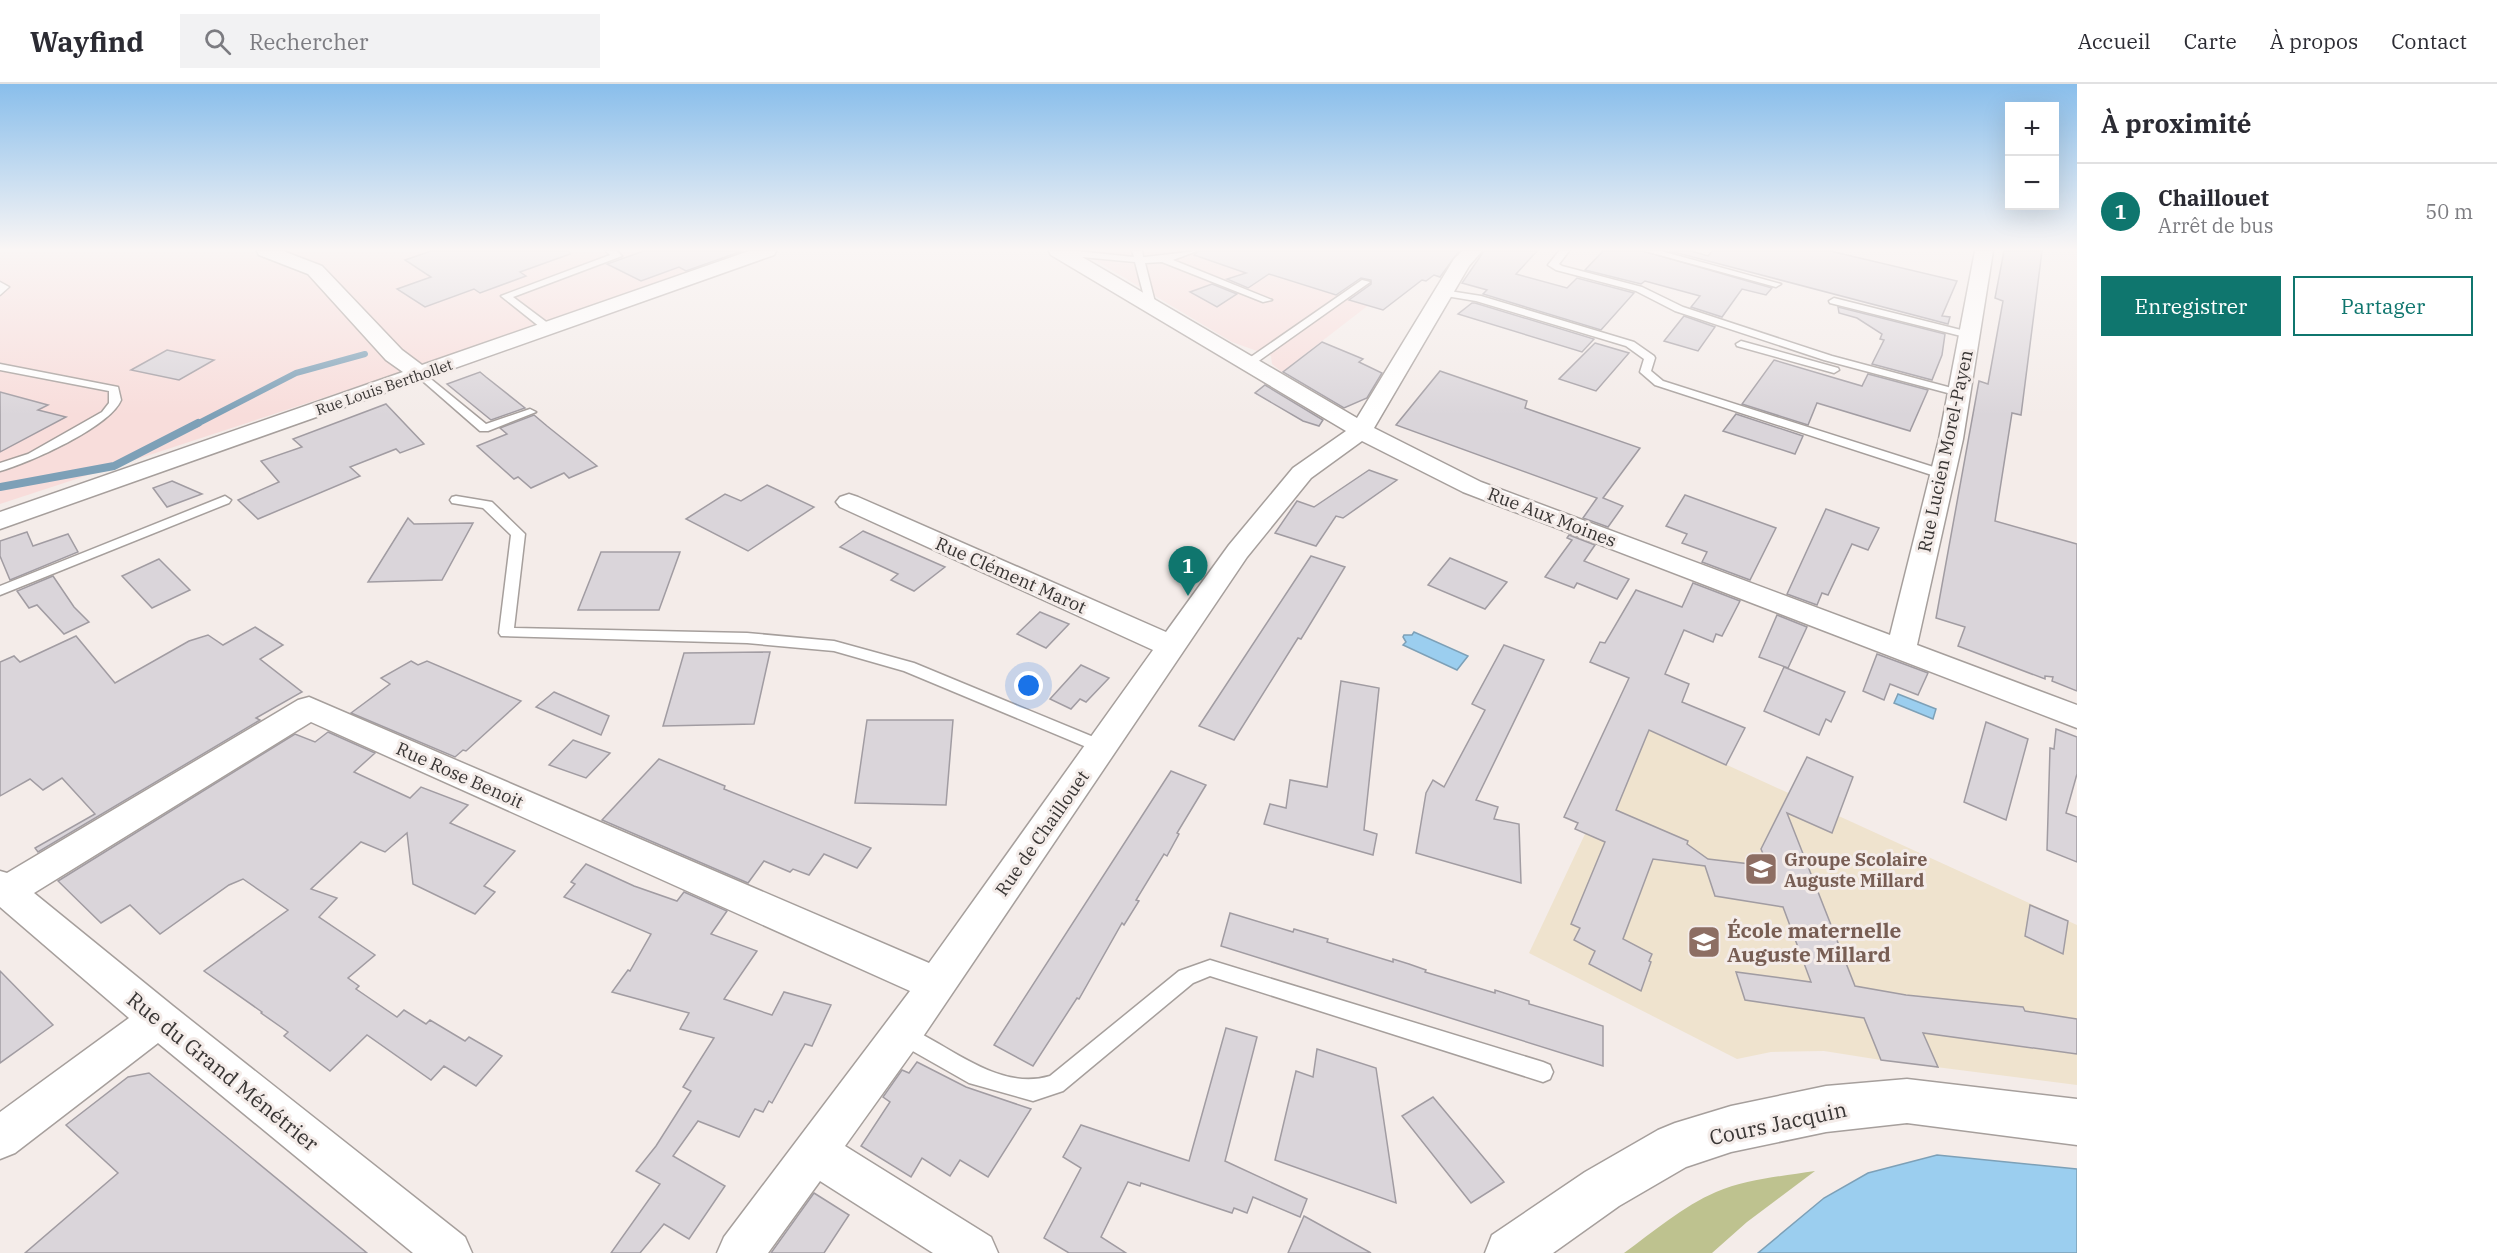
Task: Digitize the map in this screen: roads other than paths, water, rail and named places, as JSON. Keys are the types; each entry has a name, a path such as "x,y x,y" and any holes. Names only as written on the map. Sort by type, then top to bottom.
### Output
{"main road":[{"name":"Cours Jacquin","path":"1510,1253 1602,1190 1675,1147 1731,1129 1826,1109 1907,1101 2077,1122"}],"street":[{"path":"348,306 394,355 421,374"},
{"name":"Rue Louis Berthollet","path":"0,521 421,374 552,332 622,306"},
{"name":"Rue Aux Moines","path":"1151,306 1361,431 1472,487 2077,717"},
{"path":"1361,431 1436,306"},
{"name":"Rue Lucien Morel-Payen","path":"1901,650 1958,399 1974,306"},
{"name":"Rue de Chaillouet","path":"740,1253 902,1034 1238,551 1302,473 1361,431"},
{"name":"Rue Clément Marot","path":"849,502 1173,647"},
{"name":"Rue Rose Benoit","path":"3,889 309,708 936,984"},
{"name":"Rue du Grand Ménétrier","path":"3,889 159,1019 449,1253"},
{"path":"0,1138 159,1019"},
{"path":"816,1153 975,1253"}],"lane":[{"path":"518,306 552,332"},
{"path":"1249,363 1331,306"},
{"path":"1502,306 1630,344 1650,358 1645,372 1659,383 1942,474"},
{"path":"1672,306 1958,399"},
{"path":"1852,306 1969,335"},
{"path":"1741,344 1958,399"},
{"path":"0,367 114,389 117,394 115,404 106,414 32,457 0,467"},
{"path":"421,374 484,429 530,412"},
{"path":"0,591 225,500"},
{"path":"456,500 487,505 518,534 506,633 747,638 834,646 909,667 1102,747"},
{"path":"902,1034 976,1076 1033,1091 1056,1084 1186,977 1210,968 1543,1072"}],"water":[{"path":"1414,632 1468,656 1457,670 1403,645 1406,642 1404,635 1412,635"},
{"path":"1898,694 1936,709 1933,719 1894,703"},
{"path":"1937,1155 2077,1169 2077,1253 1758,1253 1824,1198 1868,1173"}],"waterway":[{"path":"195,425 296,373 365,354"},
{"path":"0,487 114,466 198,423"}],"place":[{"name":"Chaillouet","path":"1188,596"},
{"name":"Groupe Scolaire Auguste Millard","path":"1761,869"},
{"name":"École maternelle Auguste Millard","path":"1704,942"}]}
